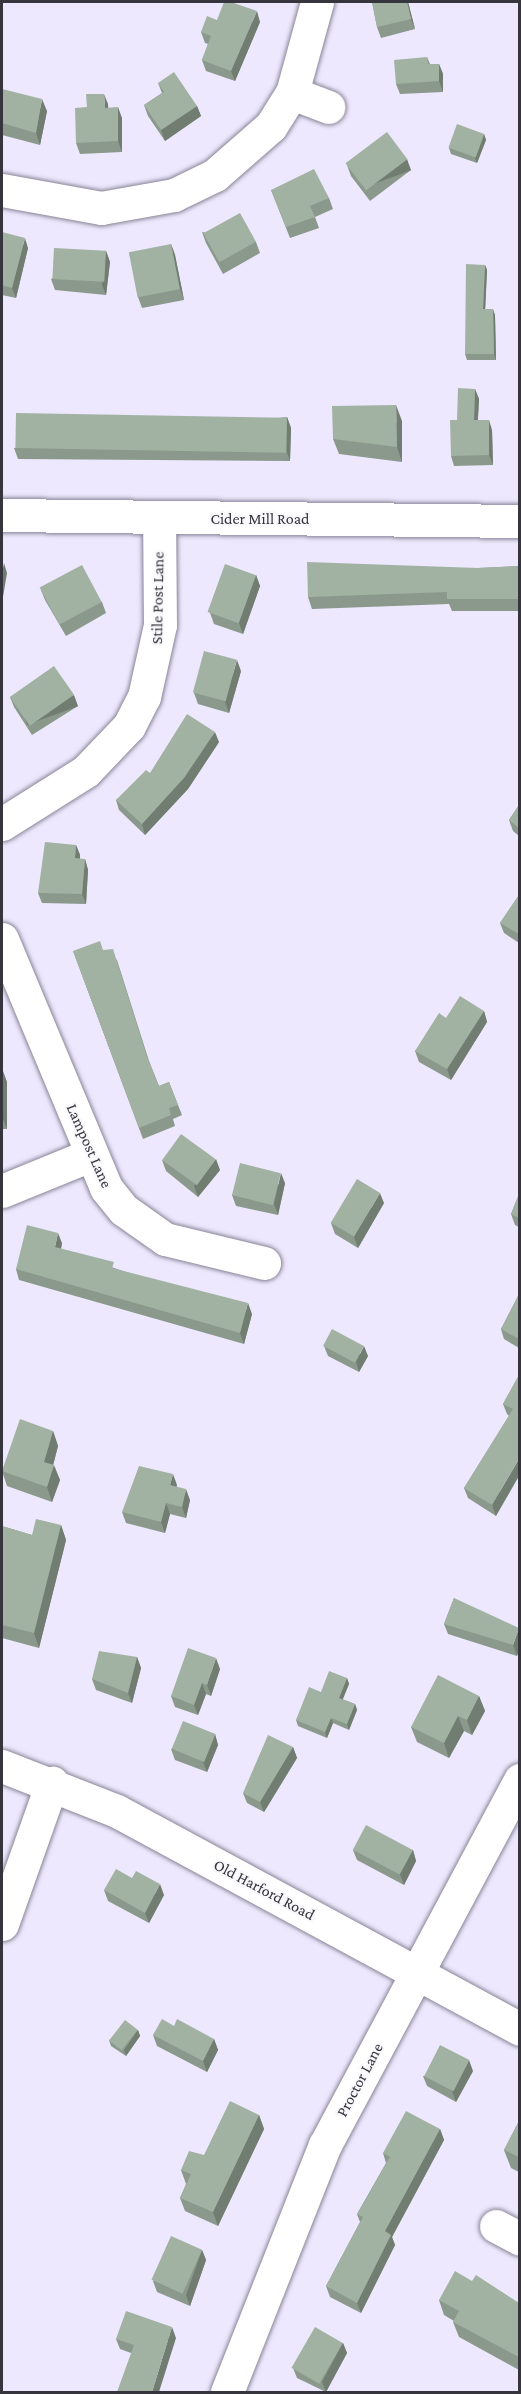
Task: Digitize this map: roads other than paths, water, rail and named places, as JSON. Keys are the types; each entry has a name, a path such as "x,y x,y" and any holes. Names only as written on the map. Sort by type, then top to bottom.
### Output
{"street":[{"path":"2,190 101,208 174,195 245,154 292,93 317,2"},
{"path":"292,93 328,107"},
{"name":"Cider Mill Road","path":"2,515 519,520"},
{"name":"Stile Post Lane","path":"2,824 86,771 129,726 144,698 160,625 159,518"},
{"name":"Lampost Lane","path":"2,939 90,1155 106,1188 143,1227 193,1247 264,1263"},
{"path":"2,1191 90,1155"},
{"name":"Old Harford Road","path":"2,1766 117,1811 519,2029"},
{"name":"Proctor Lane","path":"227,2392 325,2145 519,1780"},
{"path":"2,1924 52,1784"}]}
